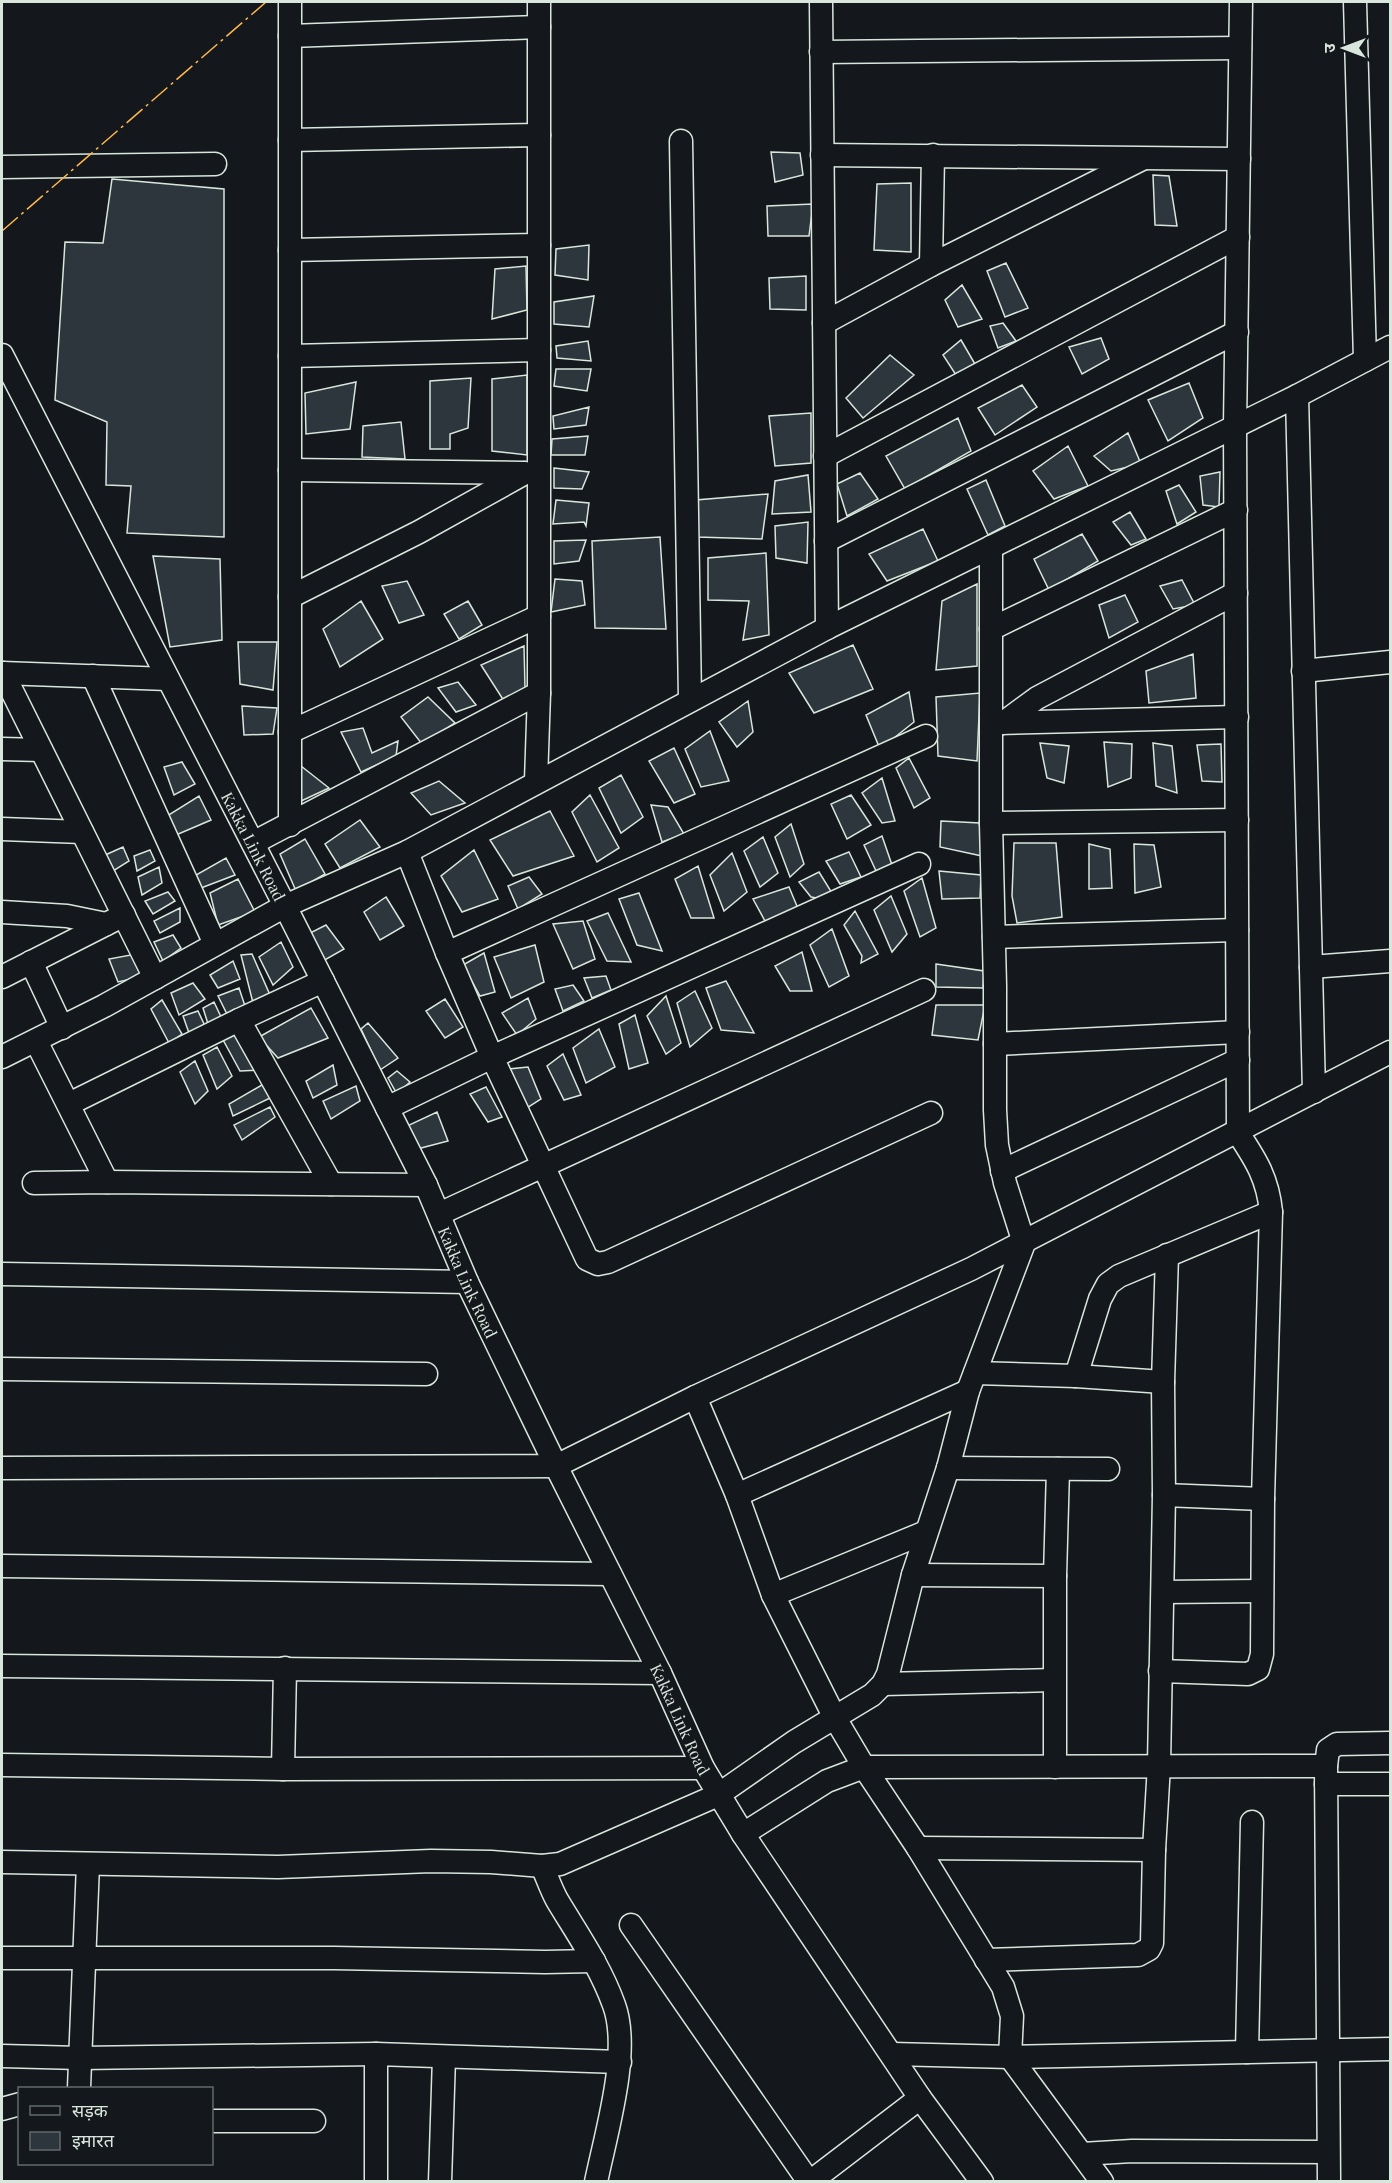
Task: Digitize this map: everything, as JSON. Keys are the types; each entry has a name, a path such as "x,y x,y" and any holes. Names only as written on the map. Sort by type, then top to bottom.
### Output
{"street":[{"path":"290,2 290,825"},
{"path":"536,781 539,616 532,473 539,350 539,2"},
{"path":"821,2 826,628"},
{"path":"1160,1671 1248,1674 1253,1672 1260,1663 1262,1654 1261,1591 1271,1212 1266,1181 1238,1133 1235,426 1241,2"},
{"path":"1355,2 1365,360"},
{"path":"290,36 539,27"},
{"path":"821,52 1240,48"},
{"path":"290,140 539,135"},
{"path":"681,141 690,700"},
{"path":"822,155 1147,156 1239,159"},
{"path":"931,265 933,155"},
{"path":"824,323 931,265 1147,156"},
{"path":"2,167 215,164"},
{"path":"825,456 1238,237"},
{"path":"290,250 539,245"},
{"path":"826,541 1236,332"},
{"path":"2,1057 62,1028 285,906 407,852 826,628 1297,396 1390,347"},
{"path":"290,356 539,350"},
{"name":"Kakka Link Road","path":"2,355 426,1185 467,1282 660,1673 703,1768 743,1834 920,2098 982,2181"},
{"path":"1297,396 1314,1092"},
{"path":"290,470 532,473"},
{"path":"290,597 532,473"},
{"path":"991,628 1236,510"},
{"path":"2,1862 278,1867 431,1861 542,1866 560,1864 718,1795 794,1742 872,1695 883,1684 888,1674 913,1575 948,1468 971,1382 1024,1243 1002,1171 997,1145 995,1110 991,823 997,723 991,628 991,547"},
{"path":"997,723 1038,698 1236,593"},
{"path":"290,732 539,616"},
{"path":"1303,670 1390,662"},
{"path":"154,978 115,920 82,832 2,673 168,679"},
{"path":"93,676 215,944"},
{"path":"253,843 539,693"},
{"path":"997,723 1236,717"},
{"path":"447,953 926,736"},
{"path":"2,749 41,750"},
{"path":"991,823 1237,820"},
{"path":"2,829 82,832"},
{"path":"407,852 492,1058 587,1259 593,1262 603,1264 931,1113"},
{"path":"387,1108 919,864"},
{"path":"2,912 115,920"},
{"path":"2,977 115,920"},
{"path":"994,937 1238,930"},
{"path":"1311,967 1390,961"},
{"path":"31,962 62,1028"},
{"path":"69,1104 323,981"},
{"path":"438,1214 924,990"},
{"path":"239,1020 331,1184"},
{"path":"995,1044 1238,1032"},
{"path":"36,1041 107,1182"},
{"path":"2,1468 556,1466 695,1397 1024,1243 1390,1052"},
{"path":"1002,1171 1238,1060"},
{"path":"34,1183 426,1185"},
{"path":"1076,1376 1100,1299 1108,1284 1119,1275 1271,1212"},
{"path":"986,1960 1138,1955 1144,1953 1152,1943 1159,1765 1164,1495 1163,1382 1167,1255"},
{"path":"2,1274 467,1282"},
{"path":"2,1369 426,1374"},
{"path":"737,1495 971,1382 1076,1376 1163,1382"},
{"path":"695,1397 737,1495 773,1595 835,1718 1003,1988 1011,2008 1010,2056 1102,2181"},
{"path":"948,1468 1108,1469"},
{"path":"1055,1767 1055,1576 1059,1469"},
{"path":"1164,1495 1263,1499"},
{"path":"773,1595 926,1532"},
{"path":"2,1566 610,1574"},
{"path":"913,1575 1055,1576"},
{"path":"1162,1592 1261,1591"},
{"path":"2,1666 660,1673"},
{"path":"284,1768 285,1668"},
{"path":"883,1684 1054,1680"},
{"path":"1329,2181 1326,1775 1328,1750 1337,1744 1390,1743"},
{"path":"2,1765 703,1768"},
{"path":"743,1834 827,1781 864,1767 1159,1765 1326,1775 1390,1784"},
{"path":"1248,2052 1252,1822"},
{"path":"918,1848 1154,1850"},
{"path":"79,2087 88,1864"},
{"path":"542,1866 557,1900 582,1937 594,1961 615,2006 619,2029 620,2062 596,2181"},
{"path":"631,1925 809,2181 920,2098"},
{"path":"2,1958 594,1961"},
{"path":"892,2054 1010,2056 1390,2049"},
{"path":"2,2056 80,2058 376,2054 620,2062"},
{"path":"375,2181 376,2054"},
{"path":"440,2181 444,2057"},
{"path":"2,2109 18,2105"},
{"path":"213,2121 314,2121"},
{"path":"1082,2154 1131,2151 1328,2152"}],"building":[{"path":"771,152 800,153 803,175 775,182"},
{"path":"1153,175 1169,176 1177,226 1155,225"},
{"path":"112,179 224,189 224,537 127,533 131,486 106,485 107,422 55,400 65,242 103,243"},
{"path":"911,183 911,252 874,250 877,184"},
{"path":"813,204 809,236 768,236 767,206"},
{"path":"589,245 588,280 555,275 556,249"},
{"path":"1006,263 1028,308 1005,317 987,271"},
{"path":"526,266 527,310 492,319 495,269"},
{"path":"806,276 806,310 770,309 769,278"},
{"path":"962,285 982,319 958,327 945,300"},
{"path":"594,296 589,327 554,324 554,302"},
{"path":"1003,323 1016,341 998,348 990,326"},
{"path":"1101,338 1109,359 1082,374 1069,347"},
{"path":"961,340 975,364 956,375 943,355"},
{"path":"588,341 591,361 557,358 556,346"},
{"path":"890,355 914,375 863,418 846,398"},
{"path":"556,369 591,369 587,391 554,386"},
{"path":"527,375 527,455 492,451 492,379"},
{"path":"471,378 468,428 450,434 450,449 430,449 430,381"},
{"path":"356,382 350,429 306,434 305,393"},
{"path":"1189,383 1203,418 1168,441 1148,400"},
{"path":"1022,385 1037,407 995,435 978,408"},
{"path":"589,407 586,425 554,429 553,416"},
{"path":"811,413 811,463 775,466 769,416"},
{"path":"958,418 971,451 905,489 886,456"},
{"path":"401,422 405,459 362,457 363,426"},
{"path":"1128,433 1141,464 1111,471 1094,456"},
{"path":"588,436 585,455 551,455 552,439"},
{"path":"1068,446 1088,486 1054,499 1033,471"},
{"path":"554,468 589,472 582,489 554,488"},
{"path":"1220,472 1219,507 1203,505 1200,476"},
{"path":"860,473 878,499 847,516 837,484"},
{"path":"808,475 811,512 772,514 775,481"},
{"path":"986,480 1005,526 988,535 967,489"},
{"path":"1179,485 1196,512 1177,524 1166,491"},
{"path":"768,494 762,539 697,537 696,500"},
{"path":"556,500 589,503 586,526 584,522 553,524"},
{"path":"1130,512 1146,539 1131,545 1113,522"},
{"path":"808,522 807,563 776,558 775,526"},
{"path":"923,529 938,561 887,581 869,554"},
{"path":"1082,534 1098,561 1049,590 1034,559"},
{"path":"660,537 666,629 595,628 592,541"},
{"path":"586,540 579,561 554,564 554,541"},
{"path":"766,553 769,635 743,640 749,601 708,600 708,558"},
{"path":"153,556 220,559 222,640 170,647"},
{"path":"555,579 582,581 585,605 551,612"},
{"path":"1182,580 1195,605 1173,609 1160,586"},
{"path":"407,581 424,615 399,623 382,586"},
{"path":"977,584 977,666 936,670 942,601"},
{"path":"1125,595 1138,622 1109,638 1099,605"},
{"path":"361,601 383,639 340,667 323,629"},
{"path":"468,601 482,625 459,639 444,614"},
{"path":"238,642 277,642 273,690 240,684"},
{"path":"853,645 873,689 814,713 789,673"},
{"path":"524,646 525,688 504,701 481,665"},
{"path":"1193,654 1196,698 1149,703 1146,671"},
{"path":"458,682 476,705 456,712 438,688"},
{"path":"909,692 914,722 880,749 866,715"},
{"path":"980,693 977,761 938,756 936,697"},
{"path":"428,697 455,723 422,744 401,717"},
{"path":"748,701 753,732 737,747 719,722"},
{"path":"242,706 277,708 273,734 244,735"},
{"path":"363,728 372,753 398,741 396,756 361,772 341,732"},
{"path":"710,731 729,781 701,787 685,749"},
{"path":"1104,742 1132,744 1131,778 1108,787"},
{"path":"1040,743 1069,746 1064,783 1047,778"},
{"path":"1153,743 1172,746 1177,793 1156,786"},
{"path":"1221,744 1222,782 1202,781 1197,745"},
{"path":"674,748 695,794 674,803 649,761"},
{"path":"909,758 930,798 914,808 896,768"},
{"path":"182,762 195,784 174,795 164,767"},
{"path":"301,766 329,788 299,802"},
{"path":"621,775 643,817 621,833 599,788"},
{"path":"882,778 895,821 882,823 862,793"},
{"path":"439,781 465,803 431,815 411,793"},
{"path":"590,795 619,848 597,862 572,812"},
{"path":"851,795 871,825 847,839 831,804"},
{"path":"199,796 211,820 176,835 167,816"},
{"path":"651,805 668,807 684,834 662,842"},
{"path":"550,811 574,856 513,876 490,840"},
{"path":"360,820 380,847 340,868 325,844"},
{"path":"941,821 980,823 982,856 940,847"},
{"path":"791,824 804,864 790,877 775,837"},
{"path":"882,836 892,865 877,873 864,845"},
{"path":"763,837 778,873 760,887 744,851"},
{"path":"305,839 325,874 296,891 280,854"},
{"path":"1014,843 1056,843 1062,917 1017,923 1012,896"},
{"path":"1089,844 1110,849 1112,888 1089,889"},
{"path":"1134,844 1154,845 1161,887 1135,893"},
{"path":"123,847 129,861 110,873 103,856"},
{"path":"150,850 155,861 137,871 134,856"},
{"path":"474,850 498,899 462,912 441,876"},
{"path":"849,852 861,877 840,884 826,861"},
{"path":"732,853 747,892 724,911 710,875"},
{"path":"226,858 235,875 201,888 196,875"},
{"path":"698,866 714,918 691,918 675,879"},
{"path":"159,867 162,883 142,895 138,877"},
{"path":"939,871 981,875 980,898 942,899"},
{"path":"819,872 832,893 817,898 811,897 799,882"},
{"path":"529,877 542,894 518,909 508,886"},
{"path":"922,878 936,928 920,937 904,891"},
{"path":"238,879 255,912 218,925 210,893"},
{"path":"789,887 799,911 765,921 753,899"},
{"path":"168,892 175,901 153,914 145,901"},
{"path":"639,893 662,951 637,945 619,899"},
{"path":"891,896 907,934 892,952 874,910"},
{"path":"386,897 404,926 380,940 364,912"},
{"path":"180,908 180,922 160,933 154,921"},
{"path":"855,911 878,954 861,963 862,956 844,925"},
{"path":"608,913 631,962 607,961 587,921"},
{"path":"583,921 595,959 573,969 553,924"},
{"path":"326,925 344,949 323,961 310,933"},
{"path":"832,929 849,976 829,987 810,945"},
{"path":"173,935 181,948 163,961 154,942"},
{"path":"281,942 293,967 273,985 259,957"},
{"path":"535,945 544,982 511,998 494,957"},
{"path":"802,952 812,991 790,991 775,966"},
{"path":"484,953 495,992 480,996 463,965"},
{"path":"136,954 145,976 118,982 109,959"},
{"path":"252,954 270,995 253,1003 241,955"},
{"path":"233,961 240,979 218,988 210,975"},
{"path":"936,964 984,971 983,988 936,987"},
{"path":"606,976 611,990 592,998 584,978"},
{"path":"726,981 754,1033 721,1030 706,988"},
{"path":"193,983 205,999 179,1015 171,993"},
{"path":"573,985 584,1001 563,1011 555,989"},
{"path":"239,988 246,1009 227,1014 218,996"},
{"path":"695,991 712,1028 690,1047 677,1003"},
{"path":"666,996 681,1043 666,1054 647,1016"},
{"path":"528,998 536,1019 517,1035 502,1013"},
{"path":"445,999 463,1027 445,1038 426,1011"},
{"path":"162,1000 182,1034 169,1043 151,1009"},
{"path":"214,1002 222,1019 209,1027 203,1008"},
{"path":"936,1005 985,1005 978,1040 932,1035"},
{"path":"311,1008 328,1038 278,1058 259,1037"},
{"path":"198,1011 205,1026 189,1033 183,1016"},
{"path":"635,1015 648,1063 629,1069 619,1024"},
{"path":"368,1023 398,1058 380,1070 361,1029"},
{"path":"599,1029 615,1067 586,1083 573,1048"},
{"path":"237,1033 259,1070 240,1071 222,1038"},
{"path":"217,1047 232,1076 217,1089 203,1055"},
{"path":"563,1054 581,1095 564,1100 547,1066"},
{"path":"195,1061 208,1091 195,1104 180,1072"},
{"path":"333,1065 337,1085 313,1098 306,1081"},
{"path":"528,1067 541,1099 527,1108 509,1069"},
{"path":"397,1071 410,1082 397,1094 388,1078"},
{"path":"267,1082 270,1098 233,1116 229,1104"},
{"path":"356,1086 360,1101 331,1119 323,1101"},
{"path":"486,1087 502,1117 488,1122 470,1094"},
{"path":"270,1107 275,1117 242,1140 234,1125"},
{"path":"437,1112 448,1141 417,1149 407,1126"}],"power":[{"path":"2,231 266,2"}]}
